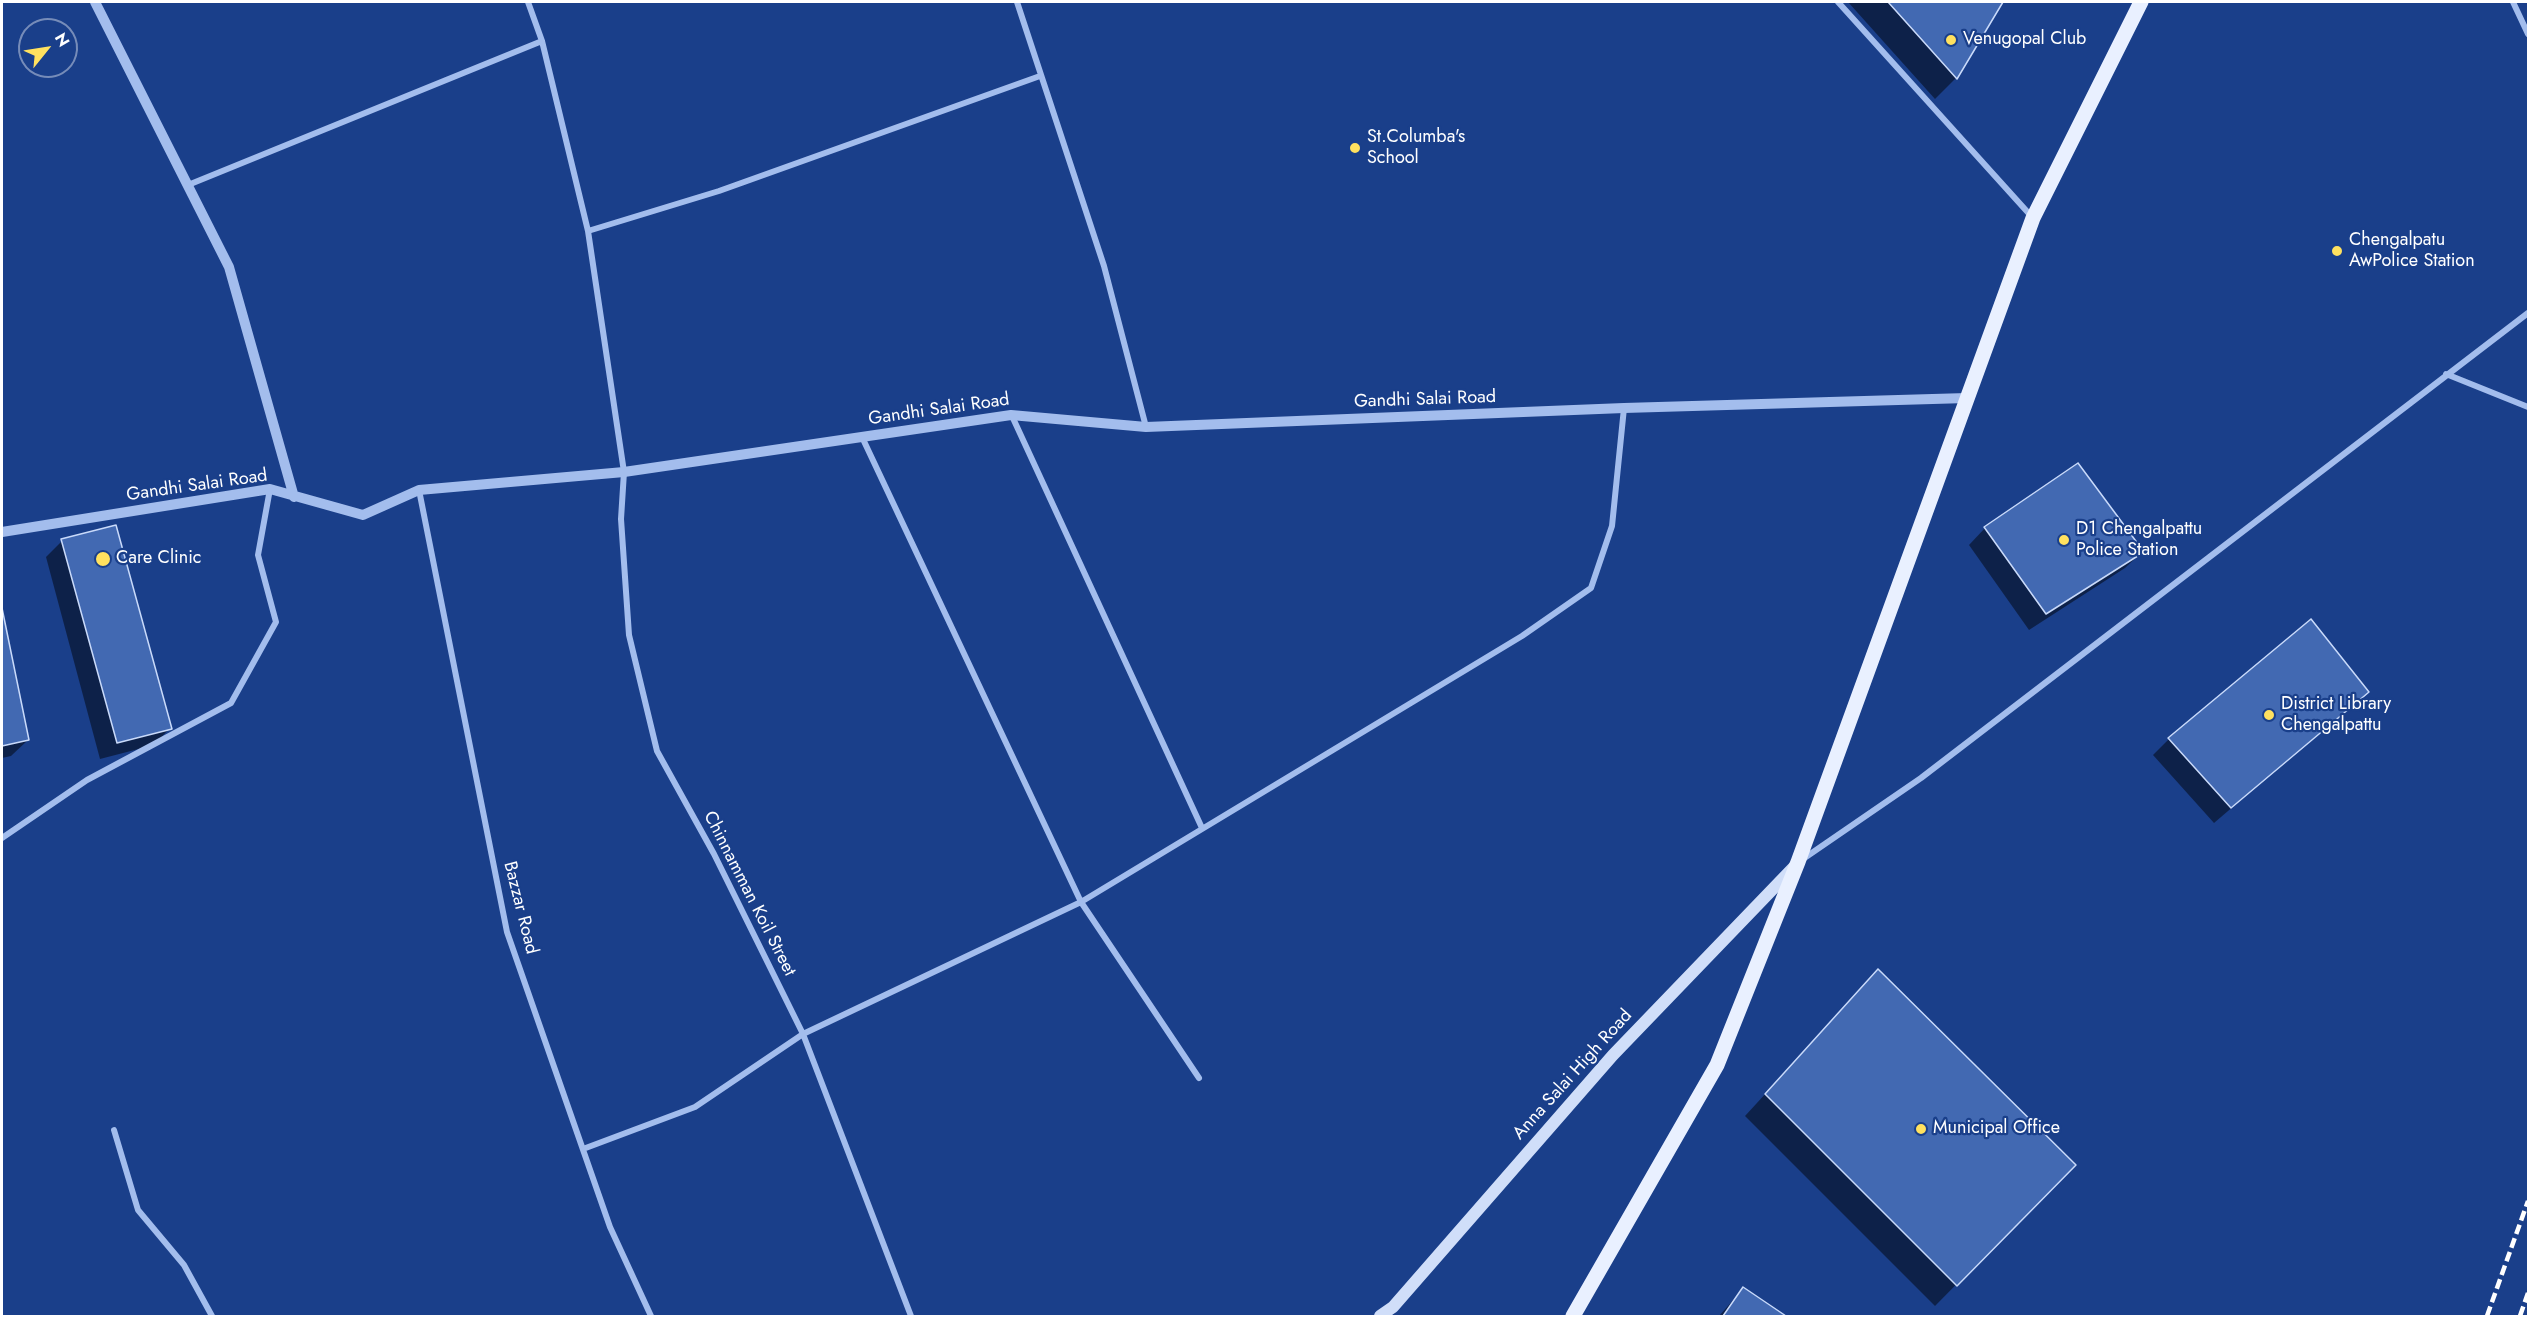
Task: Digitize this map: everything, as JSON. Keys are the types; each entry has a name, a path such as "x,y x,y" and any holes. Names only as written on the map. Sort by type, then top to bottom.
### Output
{"main road":[{"path":"1573,1317 1717,1065 1798,862 2033,218 2141,2"},
{"name":"Anna Salai High Road","path":"1380,1317 1393,1307 1613,1055 1798,862"}],"street":[{"path":"95,2 229,267 294,497"},
{"name":"Chinnamman Koil Street","path":"528,2 542,41 588,231 624,472 621,519 629,635 657,752 714,854 803,1034 911,1317"},
{"path":"1017,2 1104,266 1146,427"},
{"path":"1838,2 2033,218"},
{"path":"2513,2 2529,34"},
{"path":"188,185 542,41"},
{"path":"588,231 719,191 1040,76"},
{"path":"1798,862 1921,778 2446,374 2529,313"},
{"path":"2446,374 2529,407"},
{"name":"Gandhi Salai Road","path":"2,532 270,489 363,515 419,490 624,472 1011,415 1146,427 1624,408 1967,398"},
{"path":"583,1149 695,1107 803,1034 1081,902 1512,642 1591,588 1612,526 1624,408"},
{"path":"1011,415 1202,828"},
{"path":"862,437 1081,902 1199,1078"},
{"path":"2,838 87,780 231,703 276,622 258,555 270,489"},
{"name":"Bazzar Road","path":"419,490 507,932 610,1227 651,1317"},
{"path":"114,1130 138,1210 184,1265 212,1317"}],"building":[{"name":"Venugopal Club","path":"1888,2 2003,2 1957,79"},
{"name":"D1 Chengalpattu Police Station","path":"2078,463 2144,552 2046,614 1984,527"},
{"path":"116,525 172,729 117,743 61,539"},
{"path":"2,608 29,740 2,746"},
{"name":"District Library Chengalpattu","path":"2311,619 2369,692 2231,808 2168,738"},
{"name":"Municipal Office","path":"1878,969 2076,1165 1957,1286 1765,1094"},
{"path":"1743,1287 1786,1316 1723,1316"}],"railway":[{"path":"2487,1316 2528,1201"},
{"path":"2520,1316 2528,1293"}],"place":[{"name":"Venugopal Club","path":"1951,40"},
{"name":"St.Columba's School","path":"1355,148"},
{"name":"Chengalpatu AwPolice Station","path":"2337,251"},
{"name":"D1 Chengalpattu Police Station","path":"2064,540"},
{"name":"Care Clinic","path":"103,559"},
{"name":"District Library Chengalpattu","path":"2269,715"},
{"name":"Municipal Office","path":"1921,1129"}]}
